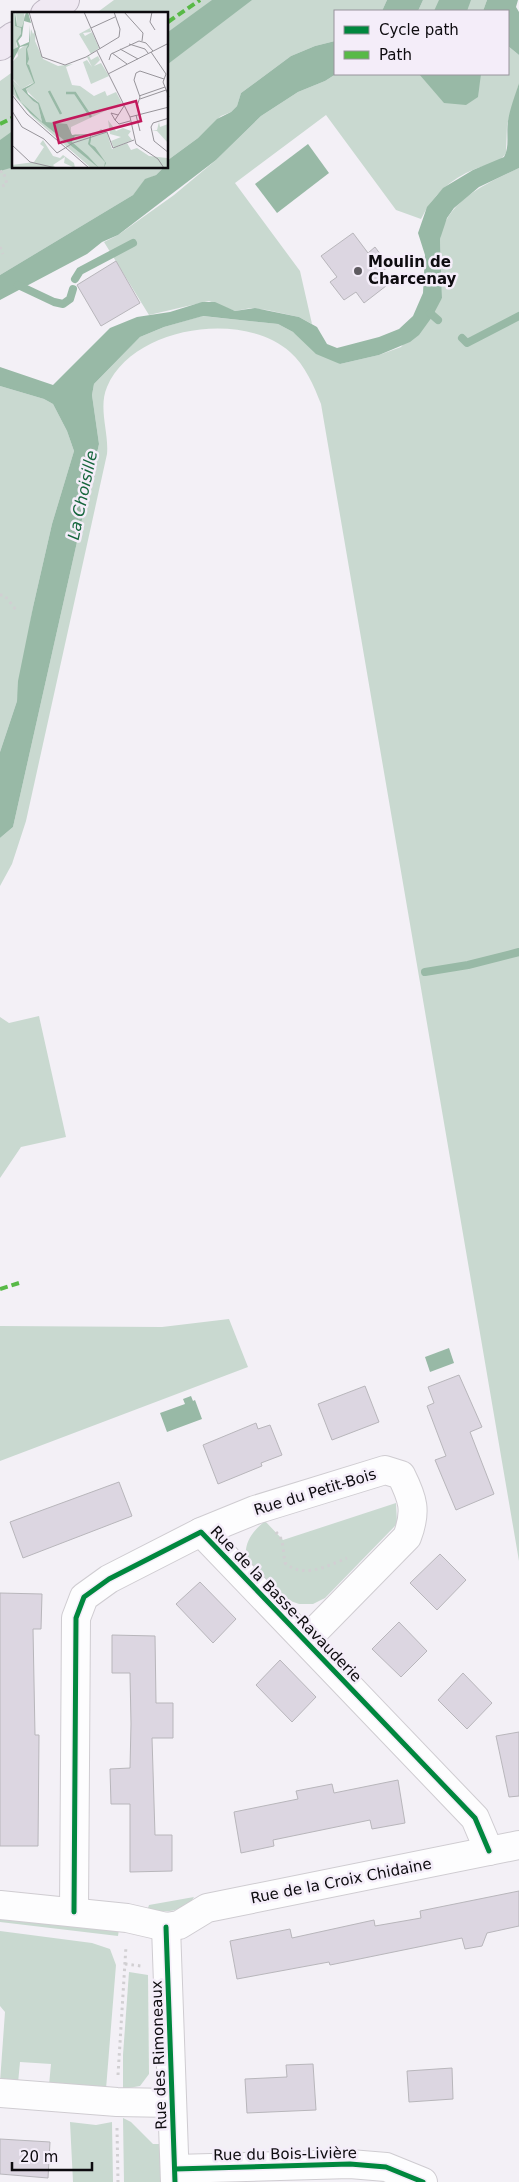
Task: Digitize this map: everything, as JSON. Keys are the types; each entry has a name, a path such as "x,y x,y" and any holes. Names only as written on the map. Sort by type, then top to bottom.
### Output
{"highway":[{"path":"49,12 65,0"},
{"path":"0,46 12,37"}],"street":[{"name":"Rue du Petit-Bois","path":"201,1532 255,1510 385,1470 401,1475 412,1496 414,1519 407,1537 306,1640"},
{"name":"Rue de la Basse-Ravauderie","path":"74,1912 76,1618 84,1597 109,1579 201,1532 475,1818 489,1851"},
{"name":"Rue de la Croix Chidaine","path":"166,1927 179,1925 207,1908 519,1845"},
{"path":"0,1906 128,1918 166,1927"},
{"name":"Rue des Rimoneaux","path":"166,1927 175,2175"},
{"path":"0,2093 117,2102 172,2103"},
{"name":"Rue du Bois-Livière","path":"175,2175 350,2164 386,2167 423,2182"}],"path":[{"path":"0,172 3,171 7,184 0,187"},
{"path":"0,247 3,254"},
{"path":"0,594 4,594 17,611"},
{"path":"255,1510 282,1538 285,1563 290,1567 309,1572 354,1554"},
{"path":"118,2182 117,2102 128,1918"},
{"path":"125,1964 149,1967"}],"shaded area":[{"path":"114,0 387,0 382,10 334,10 334,41 315,46 291,56 241,93 237,106 231,112 221,116 198,138 169,159 169,12 98,12"},
{"path":"423,0 487,0 483,10 418,10"},
{"path":"509,47 519,55 519,83 507,125 506,153 496,161 466,173 450,183 431,202 421,219 396,210 326,115 235,183 300,271 312,324 299,317 267,310 251,308 235,311 209,301 149,315 104,242 118,235 174,195 216,160 261,116 298,92 334,75 509,75"},
{"path":"12,72 12,169 162,169 156,175 145,180 133,195 0,275 0,81"},
{"path":"519,168 519,1561 321,404 305,369 290,352 270,339 245,331 218,329 191,331 164,338 140,350 120,366 107,387 103,403 107,454 26,821 12,864 0,886 0,838 13,827 99,444 92,395 94,384 140,337 164,327 202,316 278,324 340,364 379,355 401,347 442,298 440,239 444,225 451,214 459,203 470,195 494,180"},
{"path":"0,386 44,399 53,404 67,431 74,451 52,524 33,607 17,701 0,752"},
{"path":"39,1016 66,1137 21,1147 0,1178 0,1017 9,1023"},
{"path":"229,1319 248,1367 0,1461 0,1326 162,1327"},
{"path":"396,1503 397,1523 394,1527 325,1598 313,1604 299,1604 285,1599 246,1558 246,1547 250,1537 265,1521 283,1540"},
{"path":"194,1897 186,1906 173,1910 159,1911 148,1908 149,1905"},
{"path":"0,1915 119,1929 118,1936 0,1922"},
{"path":"0,1931 92,1943 110,1949 116,1965 106,2089 49,2085 51,2064 20,2062 18,2083 0,2082 5,2012 0,2006"},
{"path":"129,1972 148,1975 149,2074 140,2086 123,2089 123,2055"},
{"path":"123,2118 131,2122 153,2144 160,2144 161,2182 124,2182"},
{"path":"70,2122 96,2125 112,2122 113,2182 73,2182"}],"water":[{"path":"212,0 252,0 169,63 169,31"},
{"path":"387,0 423,0 418,10 382,10"},
{"path":"439,0 471,0 467,10 434,10"},
{"path":"487,0 518,0 516,7 519,12 519,55 509,47 509,10 483,10"},
{"path":"334,41 334,75 298,92 261,116 216,160 118,235 102,242 87,254 0,300 0,275 133,195 145,179 156,175 162,169 169,169 169,159 198,138 217,119 231,112 237,106 241,93 291,56 315,46"},
{"path":"420,75 481,75 478,97 466,105 444,103"},
{"name":"La Choisille","path":"519,83 519,168 479,187 454,208 447,218 440,239 442,298 432,317 419,335 410,342 379,355 340,364 316,354 293,332 278,324 203,316 164,327 140,337 94,384 92,395 99,444 13,827 0,838 0,752 17,701 18,681 33,607 52,524 74,451 67,431 53,404 44,399 0,386 0,367 53,385 110,328 137,317 170,312 202,302 215,302 235,311 255,308 299,317 317,327 327,344 337,348 379,337 399,329 413,316 423,293 425,255 418,233 427,207 443,188 473,170 504,157 507,149 509,116"},
{"path":"12,131 12,168 0,171 0,140"},
{"path":"308,144 329,173 277,213 255,184"},
{"path":"449,1348 454,1363 430,1372 425,1357"},
{"path":"191,1396 193,1401 195,1400 202,1419 167,1432 160,1413 185,1404 183,1399"}],"building":[{"name":"Moulin de Charcenay","path":"353,233 368,253 375,247 389,266 378,275 386,286 364,303 356,292 344,300 330,282 337,277 321,256"},
{"path":"116,261 140,303 101,326 77,285"},
{"path":"459,1375 482,1427 470,1432 494,1494 456,1510 435,1460 446,1456 427,1406 434,1403 428,1387"},
{"path":"365,1386 379,1422 332,1440 318,1404"},
{"path":"256,1423 258,1429 270,1425 282,1455 261,1463 262,1466 218,1484 203,1445"},
{"path":"119,1482 132,1516 23,1558 10,1522"},
{"path":"440,1554 466,1580 437,1610 410,1583"},
{"path":"200,1582 236,1619 213,1643 176,1604"},
{"path":"0,1593 42,1594 41,1629 33,1629 35,1735 39,1735 38,1846 0,1846"},
{"path":"399,1622 427,1651 401,1677 372,1649"},
{"path":"112,1635 155,1636 156,1703 173,1703 173,1738 152,1738 155,1835 172,1835 172,1871 130,1872 130,1804 111,1804 110,1769 130,1768 131,1724 130,1673 112,1673"},
{"path":"280,1660 316,1697 292,1722 256,1685"},
{"path":"463,1673 492,1703 467,1729 438,1700"},
{"path":"519,1732 519,1796 509,1797 496,1736"},
{"path":"398,1780 405,1823 372,1829 370,1820 273,1840 274,1846 241,1853 234,1812 298,1799 296,1791 332,1784 334,1793"},
{"path":"519,1891 519,1926 487,1933 482,1946 465,1949 462,1938 330,1965 329,1962 237,1979 230,1941 290,1929 292,1938 374,1920 375,1926 421,1918 420,1911"},
{"path":"313,2064 316,2110 247,2113 245,2079 287,2077 286,2065"},
{"path":"452,2068 453,2099 409,2102 407,2071"},
{"path":"0,2139 50,2142 48,2178 0,2174"}],"waterway":[{"path":"75,279 80,271 133,243"},
{"path":"18,285 54,302 63,304 70,299 73,289"},
{"path":"430,313 438,320"},
{"path":"462,338 467,343 519,316"},
{"path":"425,972 468,965 519,952"}],"marked path":[{"path":"169,21 200,0"},
{"path":"0,124 12,118"},
{"path":"0,1289 19,1283"}],"cycle path":[{"path":"74,1912 76,1618 84,1597 109,1579 201,1532 475,1818 489,1851"},
{"path":"166,1927 175,2182"},
{"path":"175,2169 350,2164 386,2167 423,2182"}],"place":[{"name":"Moulin de Charcenay","path":"358,271"}]}
